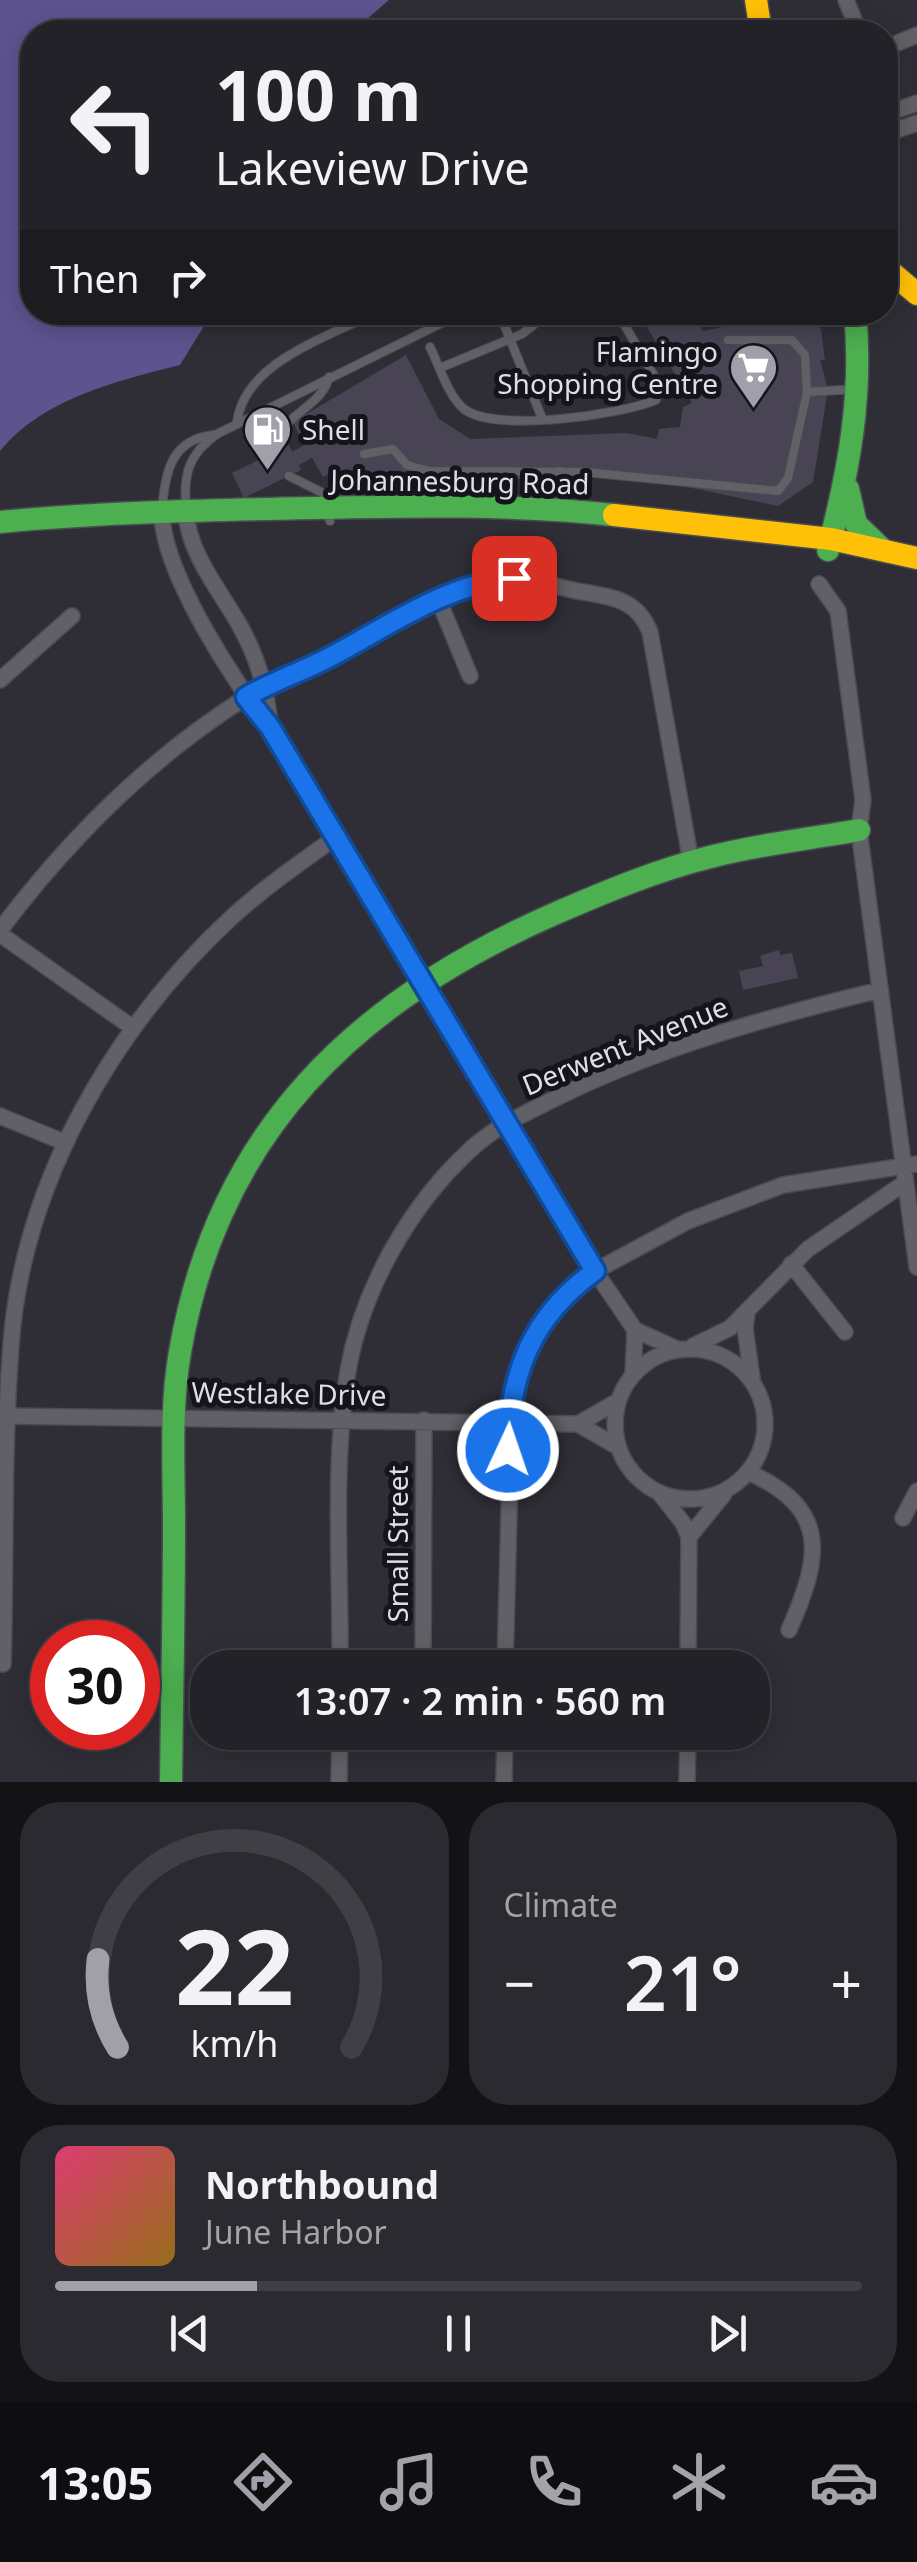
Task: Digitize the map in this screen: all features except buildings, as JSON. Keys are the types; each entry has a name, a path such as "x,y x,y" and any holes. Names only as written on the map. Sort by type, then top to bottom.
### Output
{"street":[{"path":"846,325 856,354"},
{"path":"830,544 850,466 862,388 855,325"},
{"path":"850,466 850,512 866,537 885,552"},
{"name":"Johannesburg Road","path":"0,524 55,514 162,518 558,514 830,544 917,558"},
{"path":"162,518 179,580 246,697 270,727 505,1123 635,1330 683,1349 725,1357 753,1382"},
{"path":"186,518 266,685 270,727"},
{"name":"Johannesburg Road","path":"830,544 917,568"},
{"path":"133,1028 0,932 59,855 170,752 246,697 306,669 370,632 476,584 514,578 630,603 643,614 650,632 691,862"},
{"path":"820,584 838,612 864,800 858,830 908,1170 917,1267"},
{"path":"192,602 216,586"},
{"path":"439,602 470,676"},
{"path":"0,680 72,616"},
{"path":"171,1782 175,1418 180,1352 192,1293 229,1192 299,1085 345,1040 422,980 496,940 691,862 858,830"},
{"path":"3,1664 4,1416 16,1306 38,1216 66,1143 98,1081 133,1028 185,965 234,915 336,837"},
{"name":"Derwent Avenue","path":"340,1650 342,1421 359,1323 402,1233 438,1187 471,1149 505,1123 677,1046 774,1016 880,990"},
{"path":"0,1116 66,1143"},
{"path":"688,1650 689,1537 684,1522 659,1493 634,1474 618,1447 614,1424 618,1401 633,1374 653,1358 717,1336 747,1312 791,1264 908,1170"},
{"path":"505,1650 512,1395 528,1343 568,1290 595,1271 688,1221 783,1185 908,1170"},
{"path":"791,1264 844,1332"},
{"path":"689,1537 748,1472 760,1451 765,1428 746,1344 747,1312"},
{"path":"633,1374 635,1330"},
{"path":"578,1424 618,1401"},
{"name":"Westlake Drive","path":"4,1416 578,1424 618,1447"},
{"name":"Small Street","path":"423,1650 424,1420"},
{"path":"748,1472 791,1496 809,1520 814,1556 807,1588 789,1630"},
{"path":"659,1493 683,1499 708,1498 730,1488"},
{"path":"903,1518 917,1491"},
{"path":"340,1750 340,1782"},
{"path":"504,1750 504,1782"},
{"path":"688,1750 688,1782"}],"lane":[{"path":"237,422 248,388 285,360 351,325"},
{"path":"186,518 187,465 199,447 237,422 437,325"},
{"path":"504,325 542,418"},
{"path":"440,368 536,325"},
{"path":"430,347 456,400 476,417 542,418 629,411 656,400 660,386 626,325"},
{"path":"364,454 393,449 407,465 428,471 560,471 778,491 788,478 806,392 805,355 792,340 728,340"},
{"path":"277,451 282,429 323,394 329,377"},
{"path":"806,392 862,388"},
{"path":"162,518 169,465 178,448 196,437 218,434"},
{"path":"558,514 560,471"},
{"path":"289,476 319,490 329,515"}],"shaded area":[{"path":"0,0 389,0 366,20 20,20 20,325 205,325 180,365 83,394 38,417 0,451"}],"traffic: fast":[{"path":"828,550 856,403 856,325"},
{"path":"848,489 856,524 882,549"},
{"path":"0,522 157,512 389,507 502,507 614,515"},
{"path":"171,1782 173,1438 180,1352 199,1273 227,1203 263,1139 307,1083 359,1033 417,988 483,949 554,914 670,868 747,849 859,830"}],"traffic: slow":[{"path":"756,0 759,20"},
{"path":"898,278 917,294"},
{"path":"614,515 831,539 917,558"}],"place":[{"name":"Flamingo Shopping Centre","path":"753,410"},
{"name":"Shell","path":"267,472"}],"route":[{"path":"508,1450 512,1395 528,1343 568,1290 595,1271 270,727 246,697 332,656 370,632 476,584 514,578"}]}
